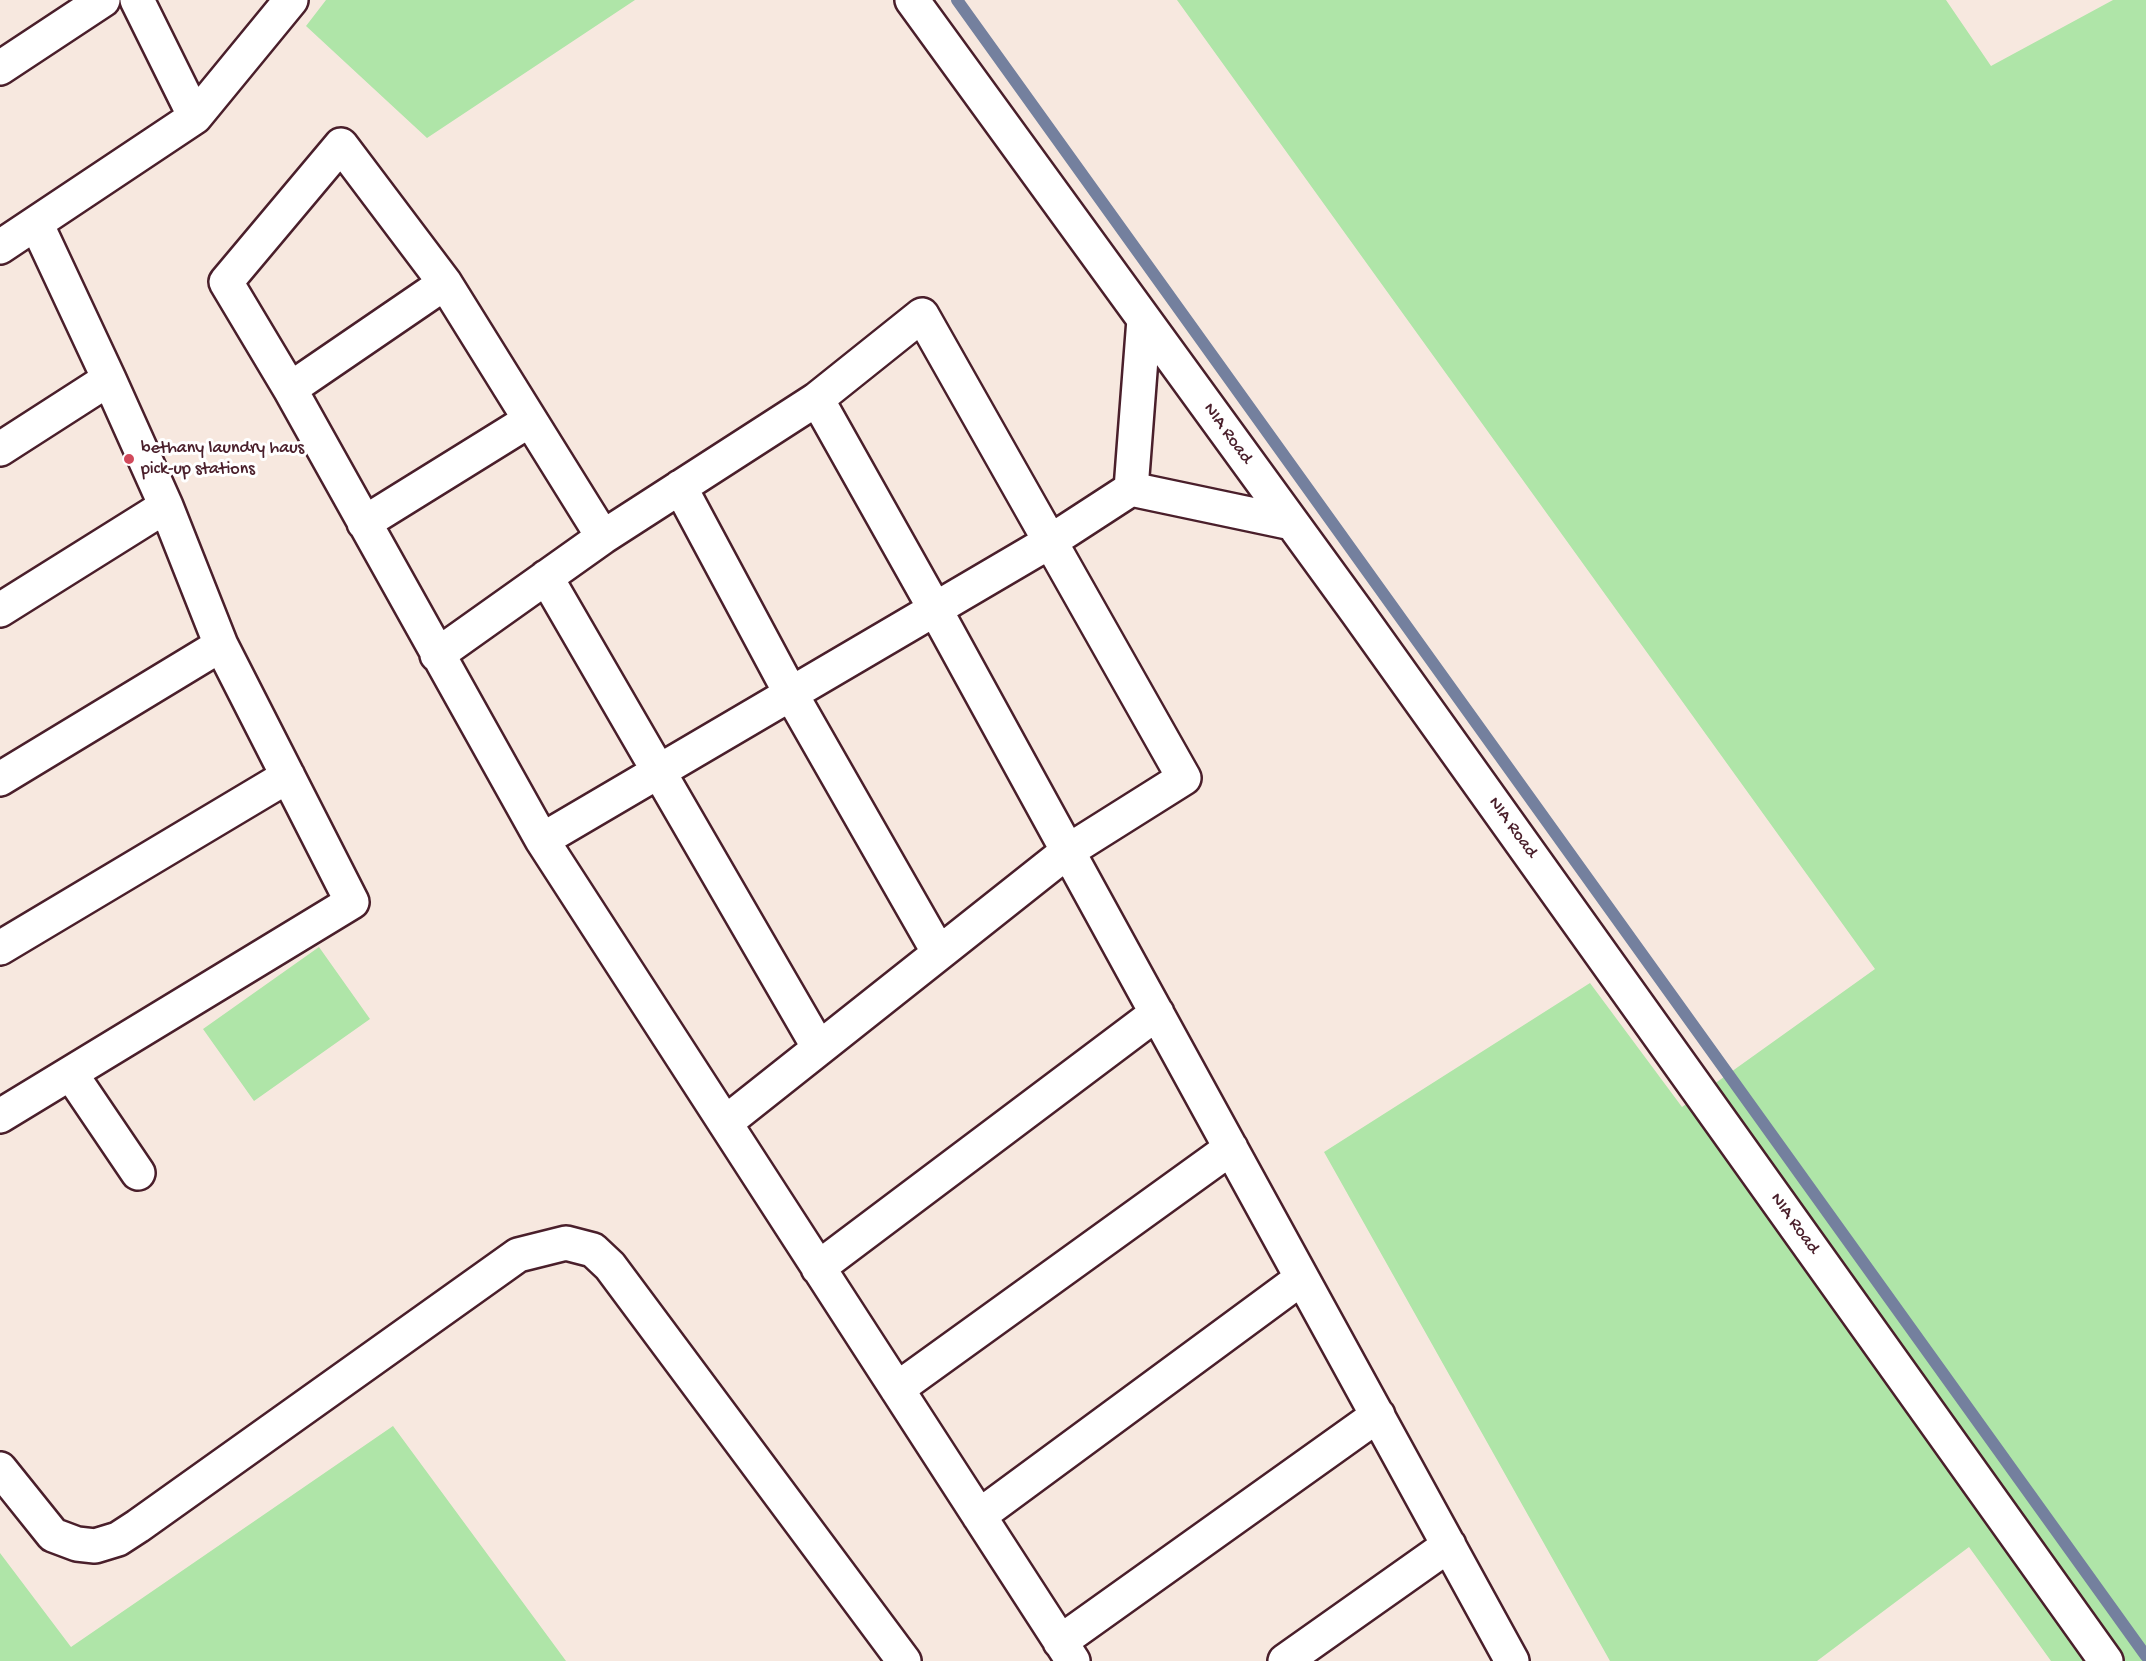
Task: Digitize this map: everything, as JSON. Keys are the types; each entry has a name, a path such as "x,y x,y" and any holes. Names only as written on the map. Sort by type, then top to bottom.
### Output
{"street":[{"path":"0,68 103,0"},
{"path":"137,0 195,117"},
{"path":"0,247 195,117 291,0"},
{"name":"NIA Road","path":"912,0 1292,523 2106,1661"},
{"path":"603,537 445,283 341,145 226,282 290,390 542,840 1066,1651 1378,1415"},
{"path":"0,1116 352,902 221,645 166,506 36,223"},
{"path":"290,390 445,283"},
{"path":"437,655 603,537 817,399 922,315 1184,778 1068,851 725,1123"},
{"path":"1131,489 1144,319"},
{"path":"0,449 109,379"},
{"path":"817,399 935,609 1512,1661"},
{"path":"364,523 530,420"},
{"path":"680,487 791,694 939,953"},
{"path":"542,840 1051,541 1131,489 1292,523"},
{"path":"0,610 166,506"},
{"path":"546,577 819,1048"},
{"path":"0,778 221,645"},
{"path":"0,948 288,776"},
{"path":"818,1268 1157,1014"},
{"path":"71,1074 138,1173"},
{"path":"897,1389 1231,1148"},
{"path":"0,1469 53,1535 77,1544 95,1546 118,1539 518,1255 566,1243 593,1250 610,1266 904,1661"},
{"path":"979,1516 1302,1278"},
{"path":"1285,1661 1449,1545"}],"green space":[{"path":"326,0 635,0 427,138 306,26"},
{"path":"1177,0 1946,0 1991,66 2113,0 2146,0 2146,1661 2051,1661 1969,1547 1817,1661 1610,1661 1324,1152 1590,983 1682,1107 1875,969"},
{"path":"319,947 370,1019 254,1101 203,1029"},
{"path":"393,1426 566,1661 0,1661 0,1553 71,1647"}],"waterway":[{"path":"957,0 2146,1656"}],"place":[{"name":"bethany laundry haus pick-up stations","path":"129,459"}]}
